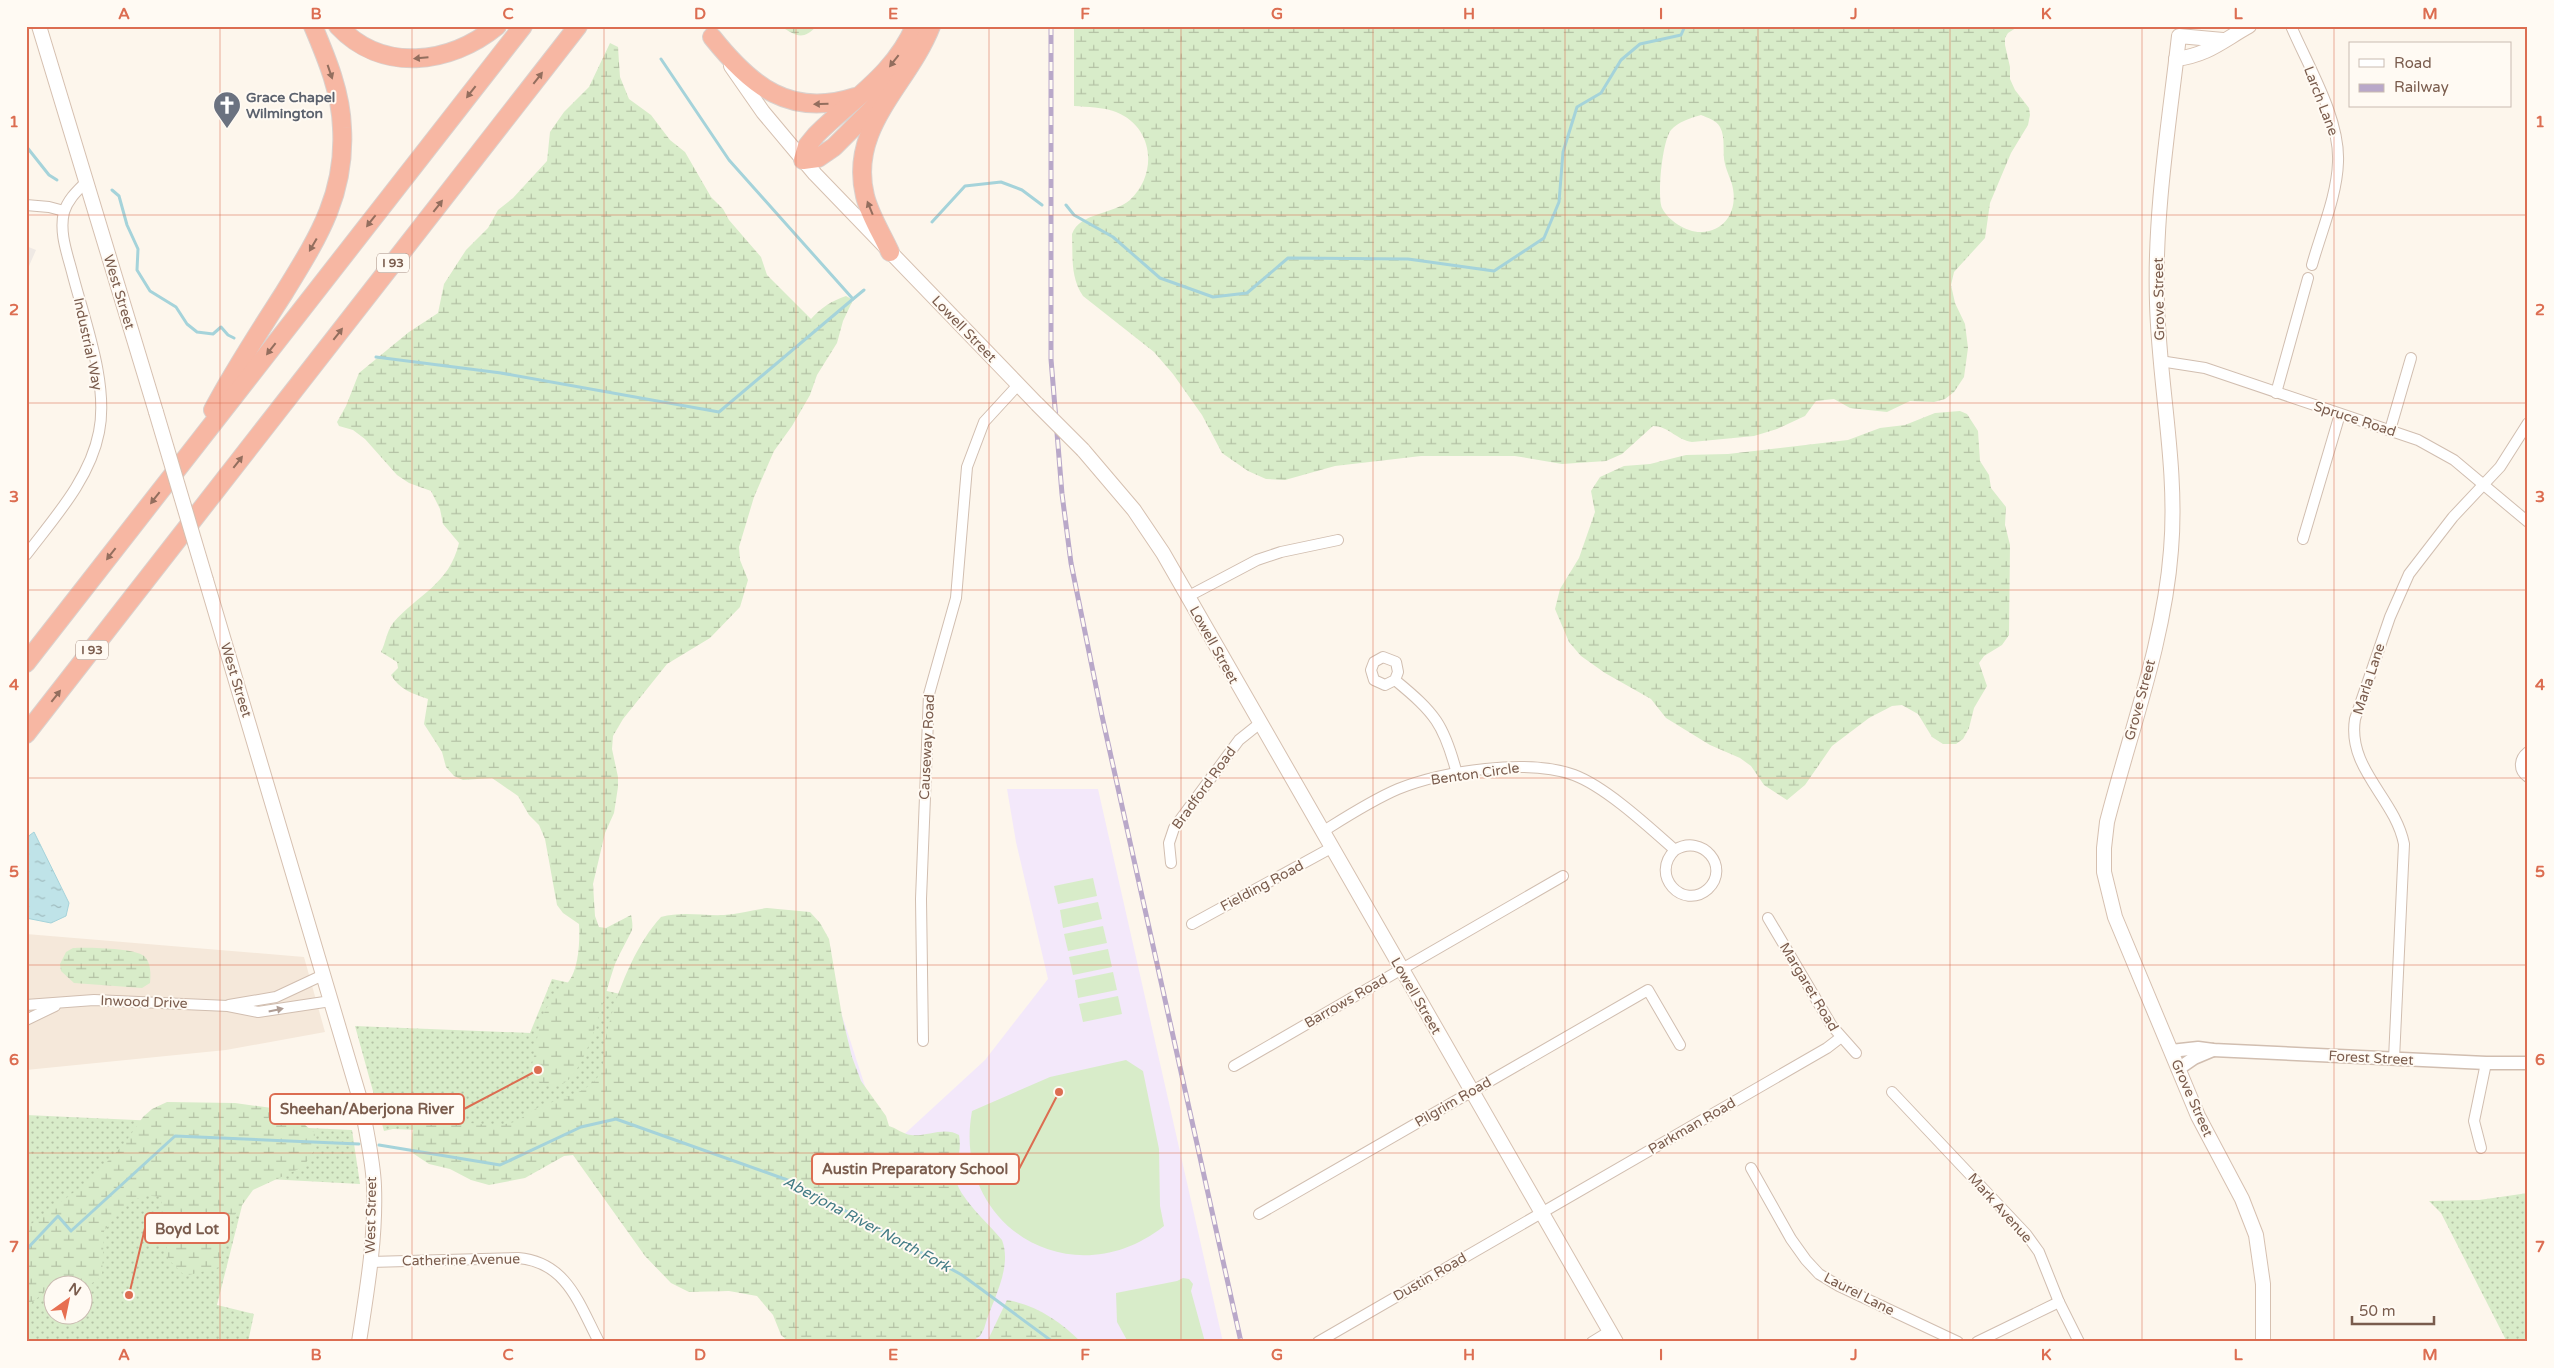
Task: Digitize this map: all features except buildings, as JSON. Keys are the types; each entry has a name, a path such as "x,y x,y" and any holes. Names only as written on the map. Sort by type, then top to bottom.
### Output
{"highway":[{"path":"190,452 232,374 318,236 336,194 342,150 341,114 331,73 313,26"},
{"path":"338,26 362,46 378,53 398,58 419,59 458,50 496,26"},
{"path":"26,663 523,26"},
{"name":"I 93","path":"26,734 578,26"},
{"path":"898,83 834,147 818,158 803,160 807,146 816,135 867,91 895,60 915,26"},
{"path":"890,252 865,196 862,159 866,139 872,124 921,47 931,26"},
{"path":"708,32 743,73 769,91 790,100 814,104 837,103 867,91"}],"main road":[{"name":"West Street","path":"39,26 362,1106 374,1184 370,1262 359,1342"},
{"path":"2176,59 2206,53 2223,40 2249,26"},
{"path":"2179,31 2223,40"},
{"name":"Grove Street","path":"2179,31 2158,258 2156,300 2160,361 2171,464 2173,530 2170,567 2159,629 2109,813 2104,848 2105,882 2112,909 2198,1116 2242,1199 2256,1235 2263,1284 2263,1342"},
{"name":"Lowell Street","path":"708,32 763,112 803,160 1082,450 1140,518 1613,1336"}],"street":[{"name":"Larch Lane","path":"2291,26 2329,113 2338,145 2336,178 2312,265"},
{"path":"26,205 49,207 64,212 72,197 86,182"},
{"name":"Industrial Way","path":"26,555 82,478 95,449 101,423 96,366 64,241 64,212"},
{"path":"2276,392 2308,278"},
{"path":"2390,430 2411,358"},
{"name":"Spruce Road","path":"2160,361 2197,366 2425,443 2447,456 2528,522"},
{"name":"Causeway Road","path":"923,1041 921,889 929,694 955,607 967,467 984,422 1018,385"},
{"path":"2303,539 2340,414"},
{"name":"Marla Lane","path":"2394,1059 2405,849 2402,834 2394,814 2369,778 2357,754 2354,726 2361,698 2403,586 2434,540 2506,458 2528,423"},
{"path":"1187,597 1257,560 1281,552 1338,540"},
{"path":"1395,680 1424,705 1439,723 1446,735 1457,774"},
{"name":"Bradford Road","path":"1171,863 1169,843 1174,828 1239,740 1259,724"},
{"path":"2528,752 2522,758 2520,764 2522,772 2528,777"},
{"name":"Benton Circle","path":"1322,832 1398,789 1457,774 1515,766 1539,767 1574,775 1601,791 1675,850"},
{"path":"1691,845 1702,848 1710,855 1715,864 1716,874 1708,888 1701,893 1690,895 1674,889 1667,879 1665,868 1668,858 1675,850 1691,845"},
{"name":"Fielding Road","path":"1192,924 1331,848"},
{"name":"Barrows Road","path":"1234,1066 1563,876"},
{"name":"Margaret Road","path":"1768,918 1840,1038 1856,1053"},
{"name":"Inwood Drive","path":"228,1006 276,997 323,975"},
{"name":"Pilgrim Road","path":"1259,1214 1648,990 1680,1045"},
{"name":"Inwood Drive","path":"26,1005 94,1000 228,1006 248,1011 269,1012 331,1001"},
{"name":"Inwood Drive","path":"26,1020 61,1003"},
{"name":"Parkman Road","path":"1542,1213 1827,1048 1840,1038"},
{"name":"Forest Street","path":"2171,1051 2198,1048 2394,1059 2528,1063"},
{"name":"Forest Street","path":"2178,1069 2194,1058 2213,1050"},
{"path":"2481,1148 2474,1121 2486,1063"},
{"name":"Mark Avenue","path":"1892,1092 2026,1234 2044,1262 2059,1302 2079,1342"},
{"name":"Laurel Lane","path":"1751,1168 1792,1239 1806,1260 1819,1274 1839,1286 1958,1342"},
{"name":"Dustin Road","path":"1318,1342 1542,1213"},
{"name":"Catherine Avenue","path":"370,1262 518,1258 538,1261 548,1266 564,1280 599,1342"},
{"path":"1977,1342 2059,1302"},
{"path":"1592,1342 1613,1336"}],"shaded area":[{"path":"26,246 36,250 26,273"},
{"path":"1007,789 1098,789 1223,1342 803,1342 818,941 886,1151 985,1060 1048,979 1016,842"},
{"path":"26,934 304,957 325,1032 226,1050 26,1070"}],"green space":[{"path":"780,26 817,26 807,34 799,35"},
{"path":"1074,26 2019,26 2008,33 2005,38 2005,45 2010,67 2010,79 2015,90 2029,108 2030,115 2028,125 2011,153 1990,203 1985,238 1954,272 1951,285 1955,303 1965,324 1968,348 1964,377 1954,392 1945,399 1934,402 1910,401 1887,412 1850,408 1834,399 1816,401 1805,416 1777,429 1754,436 1692,442 1682,439 1663,428 1653,426 1622,454 1606,461 1562,464 1515,456 1421,456 1335,466 1285,480 1266,479 1248,471 1222,453 1202,415 1173,374 1154,352 1083,296 1079,289 1074,274 1072,234 1082,222 1115,209 1130,200 1139,189 1145,177 1148,165 1148,152 1145,140 1138,128 1129,119 1106,109 1074,106","holes":["1701,115 1716,123 1722,131 1724,160 1734,197 1731,212 1723,224 1710,231 1697,232 1679,225 1665,213 1662,208 1660,193 1665,145 1671,130 1684,121"]},
{"path":"610,43 618,47 620,77 629,99 651,115 670,140 685,152 711,197 723,209 729,220 761,257 767,275 811,319 836,300 846,296 853,300 843,321 837,343 817,375 810,395 792,426 774,451 754,497 739,547 740,560 748,580 740,607 710,638 667,664 623,719 613,736 612,749 618,777 618,787 614,813 605,833 593,884 595,916 599,927 606,928 631,915 632,930 615,964 592,1036 580,1063 567,1081 554,1086 546,1086 535,1079 532,1072 532,1064 542,1017 553,999 569,981 575,969 579,946 579,924 563,913 557,905 545,839 539,825 529,815 518,796 492,778 463,780 454,776 446,767 442,752 424,724 428,699 402,687 391,675 398,668 397,662 381,652 389,630 403,613 440,579 448,569 459,543 443,524 440,509 431,491 409,483 397,475 365,439 353,430 339,426 337,422 346,406 359,373 409,332 438,313 444,284 466,250 488,228 498,210 513,198 547,161 550,132 564,112 589,87"},
{"path":"1960,411 1967,414 1978,431 1980,461 1989,475 1991,488 2006,507 2005,525 2010,545 2009,635 2002,645 1984,656 1979,663 1987,686 1974,708 1969,728 1963,739 1956,744 1943,744 1932,737 1918,714 1902,705 1892,706 1869,718 1832,746 1805,785 1787,800 1764,785 1751,766 1740,758 1710,745 1666,718 1651,699 1605,673 1581,656 1569,642 1555,609 1560,589 1579,558 1595,512 1591,491 1600,477 1624,466 1650,464 1686,455 1728,454 1848,440 1880,428 1905,425 1935,413"},
{"path":"1093,878 1097,896 1058,904 1054,886"},
{"path":"1098,902 1102,919 1063,928 1060,910"},
{"path":"767,908 810,912 820,923 829,939 842,1016 852,1057 861,1081 886,1116 889,1126 911,1135 948,1131 959,1135 960,1146 956,1178 958,1185 975,1210 1002,1240 1005,1251 1003,1274 984,1329 980,1336 971,1342 789,1342 781,1335 773,1315 757,1296 729,1291 689,1292 671,1283 645,1256 573,1155 564,1156 525,1178 489,1185 471,1180 450,1169 429,1164 411,1152 412,1134 416,1121 441,1119 489,1125 514,1122 537,1108 577,1093 591,1084 597,1078 602,1068 605,1042 614,1006 626,974 642,943 661,917 684,914 724,915"},
{"path":"1103,926 1107,943 1068,951 1064,934"},
{"path":"73,948 110,949 139,953 148,962 150,983 142,988 74,983 61,971 60,964 66,952"},
{"path":"1108,949 1112,967 1073,975 1069,957"},
{"path":"1113,972 1117,990 1078,998 1075,980"},
{"path":"552,979 748,1022 518,1134 393,1129 384,1131 355,1026 530,1033"},
{"path":"1118,996 1122,1014 1083,1022 1079,1004"},
{"path":"1126,1060 1143,1071 1159,1149 1160,1206 1164,1226 1128,1247 1092,1255 1057,1252 1026,1239 999,1217 980,1188 970,1152 972,1111 1050,1077"},
{"path":"167,1102 235,1103 286,1110 315,1133 314,1151 303,1167 253,1190 224,1230 220,1267 185,1276 168,1259 161,1197 145,1195 125,1205 104,1231 102,1276 92,1283 92,1276 42,1276 42,1294 26,1308 26,1228 89,1181 124,1144 143,1117 152,1109"},
{"path":"26,1115 352,1130 360,1184 249,1178 217,1305 254,1314 248,1342 26,1342"},
{"path":"2528,1193 2528,1342 2507,1342 2441,1213 2429,1201 2479,1200"},
{"path":"1183,1278 1189,1279 1193,1284 1191,1291 1205,1342 1128,1342 1117,1322 1116,1293 1177,1281"},
{"path":"1007,1300 1018,1302 1047,1315 1065,1327 1081,1342 987,1342"}],"water":[{"path":"34,832 69,903 66,916 51,923 26,918 26,838"}],"waterway":[{"path":"1066,205 1074,215 1113,237 1160,278 1213,297 1247,293 1288,258 1408,259 1494,271 1544,238 1559,202 1563,152 1577,107 1601,93 1621,60 1640,44 1681,35 1685,26"},
{"path":"661,59 729,160 853,299 864,290"},
{"path":"26,146 49,175 57,180"},
{"path":"932,222 965,186 1001,182 1022,190 1042,205"},
{"path":"112,190 119,196 127,225 138,249 137,270 150,291 176,307 187,324 197,332 213,334 221,327 228,335 234,338"},
{"path":"376,357 501,373 719,412 853,299"},
{"name":"Aberjona River North Fork","path":"379,1145 500,1165 581,1127 616,1119 793,1182 962,1275 1053,1342"},
{"name":"Aberjona River North Fork","path":"26,1250 58,1216 71,1231 175,1136 359,1144"}],"railway":[{"path":"1051,26 1051,359 1062,494 1071,563 1102,716 1241,1342"}],"place":[{"name":"Grace Chapel Wilmington","path":"227,129"},
{"name":"Sheehan/Aberjona River","path":"538,1070"},
{"name":"Austin Preparatory School","path":"1059,1092"},
{"name":"Boyd Lot","path":"129,1295"}]}
